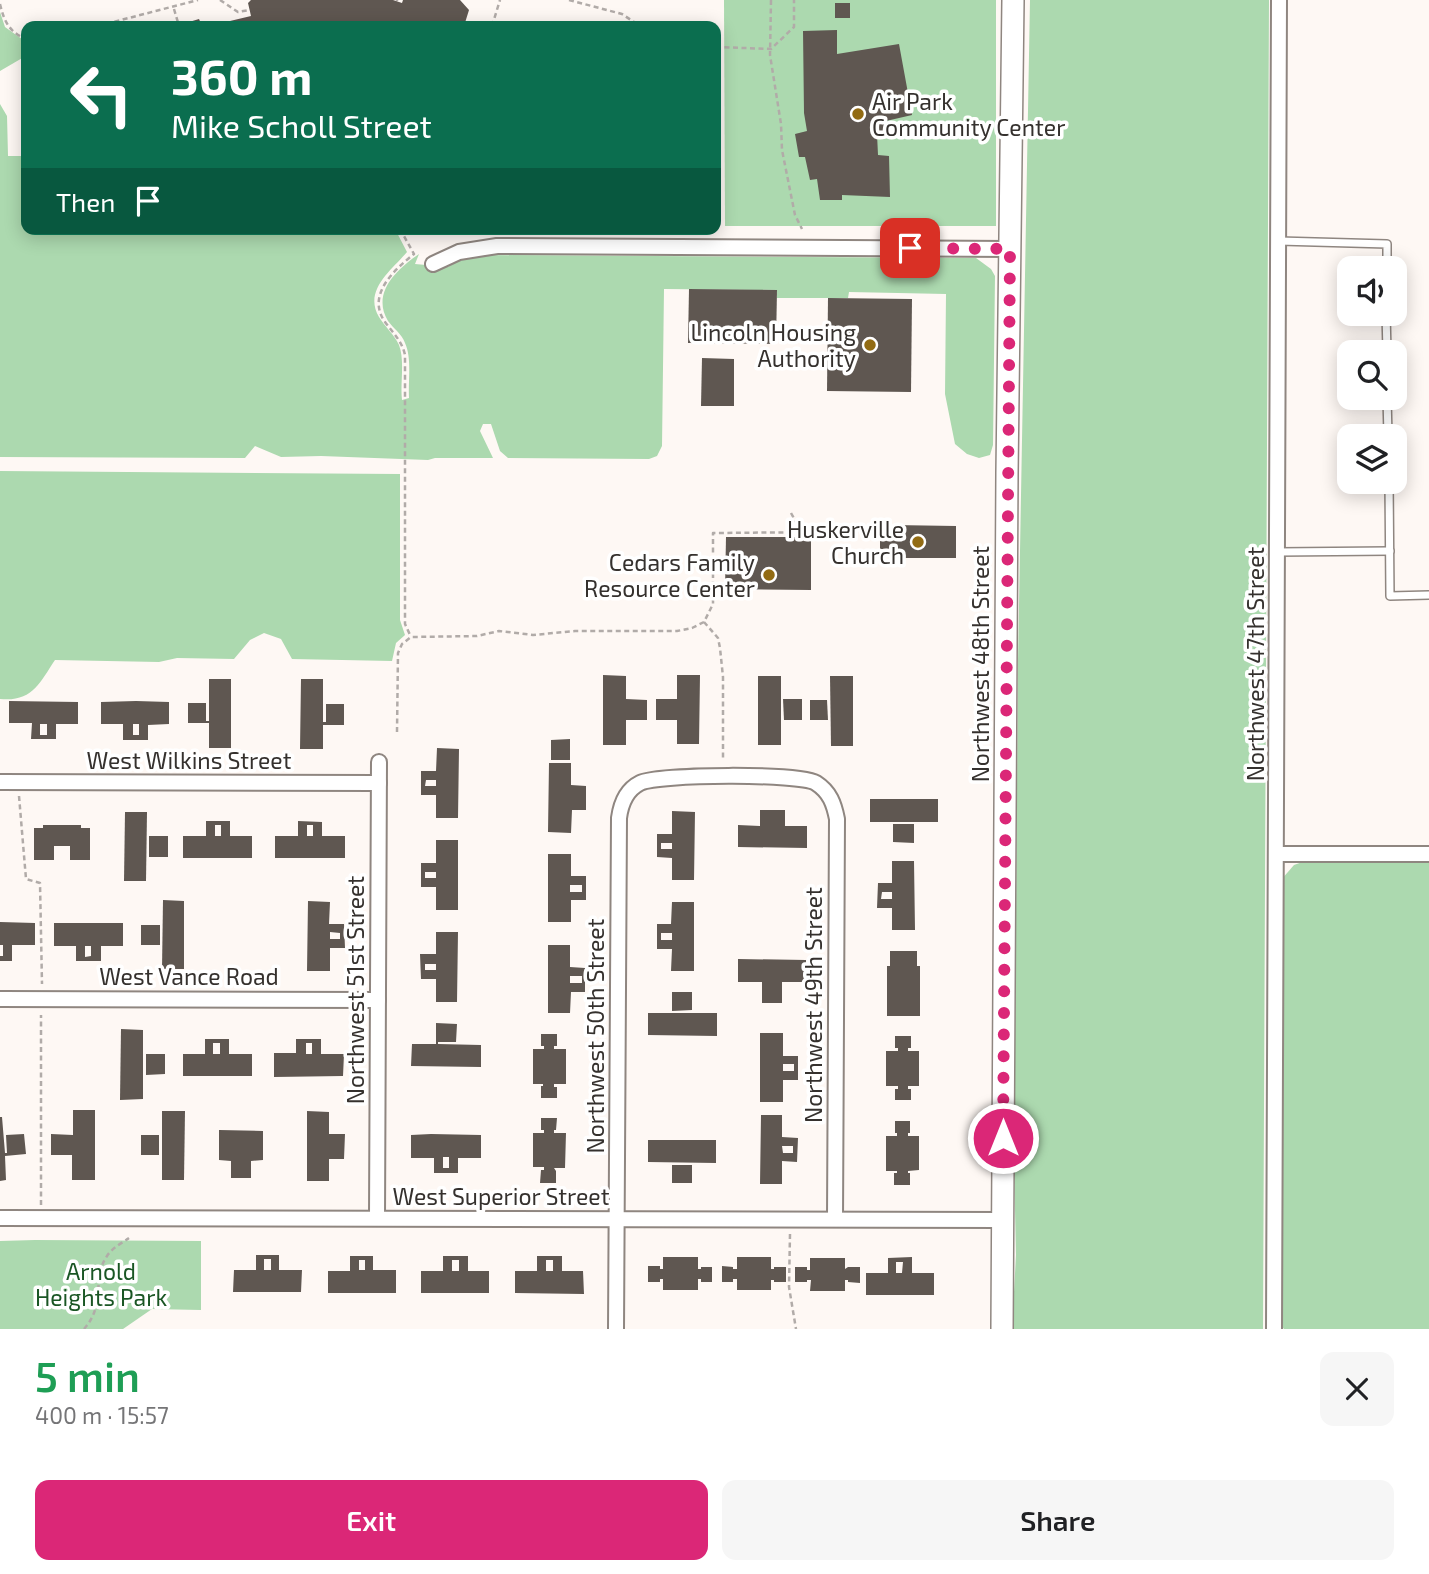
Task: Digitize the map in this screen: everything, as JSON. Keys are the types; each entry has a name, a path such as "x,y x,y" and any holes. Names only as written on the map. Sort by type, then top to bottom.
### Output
{"main road":[{"name":"Northwest 48th Street","path":"1002,1329 1013,0"}],"street":[{"name":"Northwest 47th Street","path":"1274,1329 1279,0"},
{"path":"433,264 459,252 497,246 1010,249"},
{"name":"Northwest 51st Street","path":"377,1218 379,762"},
{"name":"Northwest 49th Street","path":"632,788 650,779 670,777 796,778 812,781 828,793 833,803 836,819 835,1219"},
{"name":"West Wilkins Street","path":"0,782 379,783"},
{"name":"Northwest 50th Street","path":"616,1329 619,818 624,799 632,788"},
{"path":"1276,854 1429,855"},
{"name":"West Vance Road","path":"0,999 378,1000"},
{"name":"West Superior Street","path":"0,1218 1003,1220"}],"lane":[{"path":"1279,241 1387,244 1387,256"},
{"path":"1389,494 1390,596 1429,595"},
{"path":"1278,552 1390,551"}],"path":[{"path":"119,21 198,0"},
{"path":"220,0 237,12 249,10"},
{"path":"494,21 500,0"},
{"path":"569,0 622,14 632,21"},
{"path":"771,0 771,49 782,150 795,215 802,229"},
{"path":"721,47 771,49 794,27 794,0"},
{"path":"0,4 6,24 21,37"},
{"path":"174,8 177,21"},
{"path":"403,235 414,254 388,278 381,290 379,305 384,321 401,342 405,355 405,624 411,637"},
{"path":"790,513 801,532"},
{"path":"397,732 398,653 402,644 411,637 477,636 499,631 533,635 575,631 677,631 692,628 704,622 712,604 713,533 829,532"},
{"path":"704,622 718,639 720,648 723,677 723,761"},
{"path":"790,1219 789,1287 796,1329"},
{"path":"84,1329 96,1311 104,1261 112,1250 129,1238"}],"green space":[{"path":"724,0 996,0 996,226 725,226"},
{"path":"1030,0 1269,0 1263,1329 1012,1329 1016,1255 1014,1165 1018,661"},
{"path":"0,12 5,27 21,38 21,59 0,71"},
{"path":"0,104 7,116 8,156 21,156 21,235 398,235 407,252 381,281 375,307 401,351 402,400 409,398 407,349 400,334 388,321 383,301 385,291 395,274 419,254 415,264 448,267 460,260 488,255 976,258 991,269 995,276 993,445 990,455 979,458 967,454 955,444 945,394 946,294 849,292 848,298 777,298 777,290 664,289 662,446 657,456 649,459 508,458 500,451 491,424 483,424 480,431 493,458 428,460 281,457 255,446 245,458 0,457"},
{"path":"0,471 400,474 400,620 405,635 396,643 392,661 292,659 281,639 264,633 250,640 234,659 177,658 159,662 55,660 34,690 20,698 0,699"},
{"path":"1305,861 1429,862 1429,1329 1284,1329 1280,1324 1281,880 1294,865"},
{"name":"Arnold Heights Park","path":"0,1241 201,1241 201,1310 152,1309 123,1329 0,1329"}],"building":[{"path":"251,0 393,0 402,3 403,0 460,0 469,10 466,21 230,21 251,16 248,3"},
{"path":"835,3 850,3 850,18 835,18"},
{"name":"Air Park Community Center","path":"837,30 837,54 899,44 912,115 886,121 887,134 877,134 878,155 889,156 890,197 842,195 842,200 820,200 817,179 810,180 805,157 799,157 795,134 807,131 804,113 803,31"},
{"path":"689,289 777,290 776,344 688,343"},
{"name":"Lincoln Housing Authority","path":"828,298 912,299 911,392 827,391"},
{"path":"702,358 734,359 734,406 701,406"},
{"name":"Huskerville Church","path":"893,525 956,526 956,558 893,558 893,549 880,549 880,534 893,534"},
{"name":"Cedars Family Resource Center","path":"726,537 811,537 811,590 725,589"},
{"path":"603,675 626,676 626,699 647,700 647,720 626,720 626,745 603,745"},
{"path":"677,675 700,675 699,744 677,744 677,720 656,720 656,699 677,699"},
{"path":"758,676 781,676 781,745 758,745"},
{"path":"830,676 853,676 853,746 831,746"},
{"path":"209,679 231,679 231,748 209,748 209,723 188,723 188,703 206,703 206,721 209,721"},
{"path":"301,679 323,679 323,722 326,722 326,704 344,704 344,725 323,725 323,749 300,749"},
{"path":"783,699 802,699 802,720 784,720"},
{"path":"810,700 827,700 828,720 810,720"},
{"path":"9,701 78,702 78,724 56,724 56,739 31,739 32,723 9,723","holes":["40,724 47,724 47,735 40,735"]},
{"path":"101,702 169,702 169,724 148,725 148,740 123,740 123,724 101,724","holes":["133,724 139,724 139,735 133,735"]},
{"path":"570,739 570,760 551,760 551,740"},
{"path":"437,748 459,749 458,818 436,818 436,795 421,795 421,771 436,771","holes":["426,780 436,780 436,786 425,786"]},
{"path":"549,763 571,763 571,785 586,786 586,810 572,810 571,833 548,832"},
{"path":"870,799 938,799 938,822 870,822"},
{"path":"760,810 785,810 785,826 807,826 807,848 738,847 738,825 760,826"},
{"path":"672,811 695,812 694,880 672,880 672,858 657,857 657,834 672,834","holes":["661,843 672,843 672,849 661,849"]},
{"path":"125,812 147,812 146,881 124,881"},
{"path":"206,821 230,821 230,836 252,836 252,858 183,858 183,836 206,836","holes":["215,825 221,825 221,836 215,836"]},
{"path":"298,821 322,822 322,836 345,836 345,858 275,858 275,836 298,836","holes":["307,825 313,825 313,836 307,836"]},
{"path":"893,824 914,824 914,843 893,842"},
{"path":"43,825 81,825 81,828 90,828 90,860 70,860 70,846 54,846 54,860 34,860 34,828 43,828"},
{"path":"149,836 168,836 168,857 149,857"},
{"path":"436,840 458,840 458,910 436,910 436,887 421,887 421,863 436,863","holes":["425,872 436,872 436,878 425,878"]},
{"path":"548,854 571,854 571,876 586,876 586,900 571,900 571,922 548,922","holes":["570,885 582,885 582,892 570,892"]},
{"path":"892,861 914,861 915,930 892,930 892,908 877,908 878,883 892,883","holes":["882,892 892,892 892,899 881,899"]},
{"path":"163,900 184,901 184,969 162,969"},
{"path":"308,901 330,902 329,924 344,924 345,948 330,948 330,971 307,971","holes":["330,932 340,933 340,939 330,939"]},
{"path":"672,902 694,902 694,971 671,971 672,949 657,949 657,924 671,924","holes":["661,933 672,933 672,940 661,940"]},
{"path":"0,922 35,923 35,945 12,945 12,961 0,961 3,945 0,945"},
{"path":"54,923 123,923 123,946 101,946 101,961 76,961 76,946 54,946","holes":["85,946 91,946 91,956 85,957"]},
{"path":"141,925 160,925 160,945 141,945"},
{"path":"436,932 458,932 457,1002 436,1002 436,979 421,979 420,954 436,954","holes":["425,964 436,964 436,970 425,970"]},
{"path":"548,945 570,945 570,967 585,968 585,992 571,992 570,1013 548,1013","holes":["570,976 582,976 582,983 570,983"]},
{"path":"890,951 917,951 917,966 920,966 920,1016 887,1016 887,966 890,966"},
{"path":"738,959 806,960 806,982 782,982 782,1003 762,1003 762,982 738,982"},
{"path":"672,992 692,992 692,1010 672,1011"},
{"path":"648,1013 717,1013 717,1036 648,1035"},
{"path":"436,1023 457,1024 456,1042 438,1044 481,1045 481,1067 411,1066 412,1044 436,1044"},
{"path":"121,1029 143,1030 143,1099 120,1100"},
{"path":"760,1033 783,1033 783,1056 798,1056 798,1080 783,1080 783,1102 760,1102","holes":["783,1064 794,1064 794,1071 783,1071"]},
{"path":"541,1034 557,1034 557,1046 554,1046 554,1049 566,1049 566,1084 554,1084 554,1087 557,1087 557,1098 541,1098 543,1084 533,1084 533,1049 544,1049 544,1046 541,1046"},
{"path":"895,1036 911,1036 911,1048 908,1048 908,1051 919,1051 919,1086 908,1086 908,1089 911,1089 911,1100 895,1100 895,1089 898,1089 898,1086 886,1086 886,1051 898,1051 898,1048 895,1048"},
{"path":"205,1039 229,1039 229,1054 252,1054 252,1076 183,1076 183,1054 205,1054","holes":["213,1043 220,1043 220,1054 213,1054"]},
{"path":"296,1039 321,1039 321,1054 344,1054 343,1076 274,1077 274,1053 296,1053","holes":["306,1043 312,1043 312,1054 306,1054"]},
{"path":"146,1054 165,1054 165,1074 146,1075"},
{"path":"73,1110 95,1110 95,1180 72,1180 72,1155 51,1155 51,1134 73,1135"},
{"path":"162,1111 185,1111 184,1180 162,1180"},
{"path":"307,1111 329,1112 329,1134 345,1134 344,1159 329,1159 329,1181 307,1181"},
{"path":"761,1115 782,1115 782,1137 798,1138 797,1162 782,1161 782,1184 760,1184","holes":["782,1146 793,1146 793,1153 783,1153"]},
{"path":"0,1117 5,1153 6,1135 24,1134 26,1154 5,1156 6,1180 0,1181"},
{"path":"541,1118 557,1118 554,1133 566,1133 565,1168 554,1168 556,1183 540,1183 541,1170 544,1170 544,1167 533,1167 533,1133 544,1133 544,1130 541,1130"},
{"path":"895,1121 910,1121 908,1136 919,1136 919,1170 908,1171 910,1185 894,1185 894,1173 897,1171 886,1171 886,1136 897,1136"},
{"path":"219,1130 263,1131 263,1160 251,1161 251,1178 231,1178 231,1161 219,1160"},
{"path":"141,1135 159,1135 159,1155 141,1155"},
{"path":"411,1135 481,1135 481,1158 458,1158 458,1173 434,1173 434,1158 411,1158","holes":["443,1157 449,1157 449,1168 443,1168"]},
{"path":"648,1140 716,1140 716,1163 648,1162"},
{"path":"672,1165 692,1165 692,1183 672,1183"},
{"path":"256,1255 279,1255 279,1270 302,1270 301,1292 233,1292 234,1270 256,1270","holes":["264,1259 271,1259 271,1270 264,1270"]},
{"path":"350,1256 373,1256 373,1270 396,1270 396,1293 328,1293 328,1271 350,1271","holes":["359,1260 365,1260 365,1270 359,1270"]},
{"path":"443,1256 468,1256 468,1271 489,1271 489,1293 421,1293 421,1271 443,1271","holes":["452,1260 459,1260 459,1271 452,1271"]},
{"path":"537,1256 562,1256 562,1271 583,1271 584,1294 515,1293 515,1271 537,1271","holes":["546,1260 553,1260 553,1271 546,1271"]},
{"path":"663,1257 698,1257 698,1269 712,1267 712,1282 701,1282 701,1279 698,1279 698,1290 663,1290 663,1279 660,1279 660,1282 648,1282 648,1266 660,1266 660,1269 663,1269"},
{"path":"737,1257 771,1257 771,1269 786,1267 786,1282 771,1280 771,1290 737,1290 737,1279 733,1279 733,1282 722,1282 722,1266 737,1269"},
{"path":"912,1257 912,1273 934,1273 934,1295 866,1295 866,1273 888,1273 888,1258","holes":["896,1262 903,1262 902,1273 896,1273"]},
{"path":"810,1258 845,1258 845,1269 860,1267 860,1283 845,1280 845,1291 810,1291 811,1280 795,1282 795,1267 807,1267 807,1270 810,1270"}],"place":[{"name":"Air Park Community Center","path":"858,114"},
{"name":"Lincoln Housing Authority","path":"870,345"},
{"name":"Huskerville Church","path":"918,542"},
{"name":"Cedars Family Resource Center","path":"769,575"}],"route":[{"path":"910,248 1010,249 1003,1138"}]}
